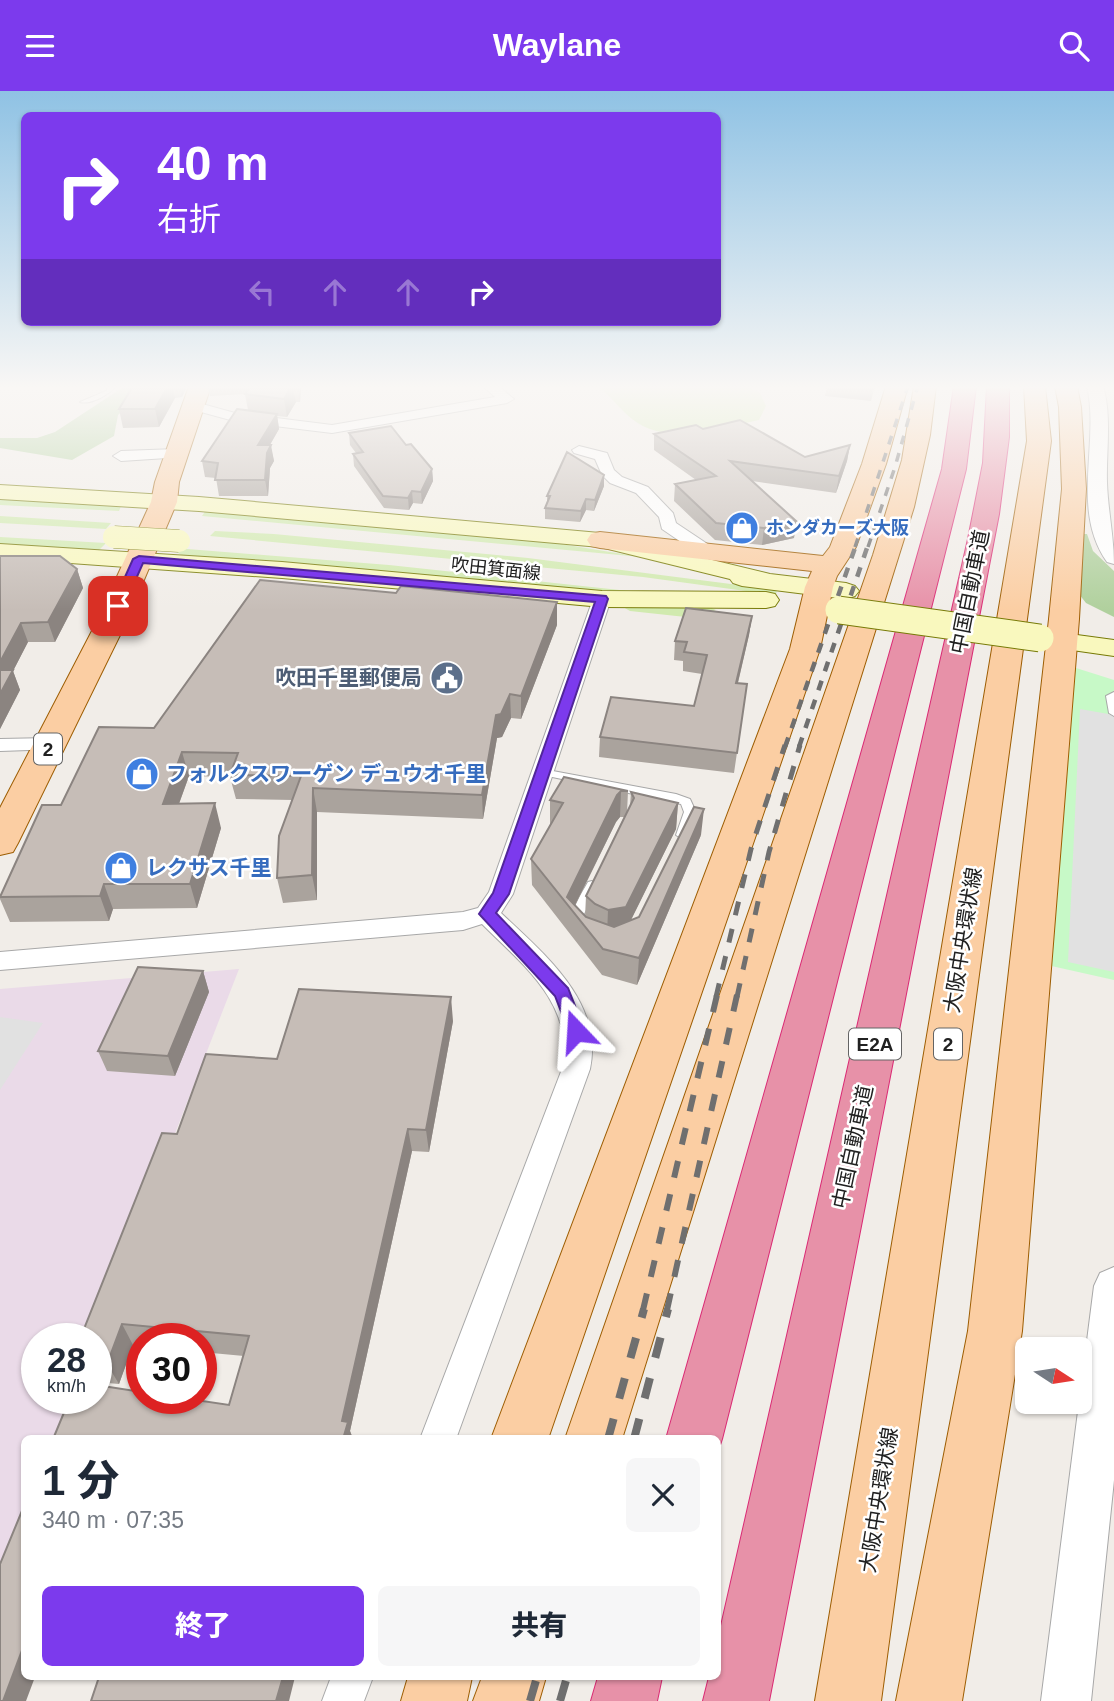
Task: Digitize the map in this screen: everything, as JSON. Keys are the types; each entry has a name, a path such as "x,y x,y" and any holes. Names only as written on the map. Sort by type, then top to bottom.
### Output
{"highway":[{"name":"中国自動車道","path":"695,1435 955,461"},
{"name":"中国自動車道","path":"736,1701 971,590 994,461"},
{"path":"624,1701 629,1680"}],"main road":[{"name":"2","path":"0,843 139,559 164,502 174,461"},
{"path":"520,1435 801,662 830,592 843,547 875,461"},
{"path":"594,1435 879,579 915,461"},
{"name":"大阪中央環状線","path":"848,1701 1036,461"},
{"path":"929,1701 995,1331 1052,628 1074,489 1073,461"},
{"path":"0,492 374,518 706,551 830,592"},
{"name":"吹田箕面線","path":"0,512 387,558 765,590 830,592 1052,628 1114,648"},
{"name":"吹田箕面線","path":"0,531 119,528"},
{"path":"600,540 765,590"},
{"path":"0,551 139,559 602,599 765,590"},
{"name":"吹田箕面線","path":"1052,628 1114,626"},
{"path":"434,1701 439,1680"},
{"path":"506,1701 513,1680"}],"street":[{"path":"604,461 607,472 616,480 642,490 667,516 668,525 706,551"},
{"path":"1099,461 1099,519 1103,543 1114,558"},
{"path":"0,961 463,921 487,914 501,894 602,599"},
{"path":"0,745 50,744"},
{"path":"440,1435 567,1098 579,1050 571,1013 562,993 487,914"},
{"path":"1066,1701 1114,1286"},
{"path":"343,1701 351,1680"}],"lane":[{"path":"1114,695 1111,696 1114,713"},
{"path":"542,772 686,802 690,812 676,847"},
{"path":"582,933 575,924 601,868"}],"shaded area":[{"path":"1080,709 1114,715 1114,972 1068,962"},
{"path":"239,969 101,1323 21,1323 21,1414 66,1414 57,1435 21,1435 21,1529 0,1584 0,989"},
{"path":"0,1017 43,1023 0,1090"}],"green space":[{"path":"0,498 122,504 119,511 0,505"},
{"path":"206,510 537,540 641,557 202,516"},
{"path":"0,516 111,523 106,529 0,523"},
{"path":"215,531 528,558 777,590 776,595 643,577 210,536"},
{"path":"1083,534 1087,534 1093,551 1114,571 1114,617 1086,603 1079,594"},
{"path":"0,537 106,543 99,550 0,545"},
{"path":"175,548 389,565 638,592 567,589 185,557"},
{"path":"623,607 709,607 716,610 695,618 630,611"},
{"path":"1076,668 1114,680 1114,980 1047,965 1072,674"}],"building":[{"path":"203,461 266,461 265,480 215,480 218,463"},
{"path":"358,461 425,461 432,469 421,492 412,491 408,498 383,496"},
{"path":"563,461 582,461 604,475 595,500 586,499 581,511 545,508 550,496 547,496"},
{"path":"694,461 730,461 796,521 764,528 716,523 675,484 716,476"},
{"path":"731,461 844,461 839,476"},
{"path":"0,556 60,556 77,569 48,622 21,623 0,662"},
{"path":"260,580 396,593 401,586 557,602 521,696 510,694 501,714 496,715 482,795 313,788 312,875 277,878 279,836 301,776 230,775 238,753 182,752 163,804 215,803 190,884 104,884 100,896 0,897 42,805 61,805 99,727 154,728"},
{"path":"686,608 752,616 736,683 747,684 737,753 600,737 611,697 694,706 707,655 684,652 687,642 675,641"},
{"path":"0,670 13,670 0,694"},
{"path":"564,777 628,791 621,791 617,795 567,897 586,917 614,927 639,917 694,807 704,809 639,958 603,949 531,859 563,803 550,800"},
{"path":"631,792 678,803 626,907 608,910 586,896 634,798"},
{"path":"138,967 203,971 168,1056 98,1051"},
{"path":"299,989 451,997 426,1130 408,1129 342,1421 348,1422 344,1435 55,1435 63,1414 112,1414 112,1387 126,1390 126,1414 217,1414 217,1403 229,1405 249,1336 217,1333 217,1323 126,1323 122,1324 112,1351 112,1323 86,1323 162,1133 177,1134 206,1054 277,1059"},
{"path":"21,1513 21,1653 3,1701 0,1701 0,1564"},
{"path":"98,1680 282,1680 276,1701 91,1701"}],"railway":[{"path":"855,547 883,461"},
{"path":"868,547 897,461"},
{"path":"785,747 856,545"},
{"path":"799,747 868,545"},
{"path":"716,997 751,849 785,745"},
{"path":"737,997 769,852 800,745"},
{"path":"643,1310 717,995"},
{"path":"667,1310 737,995"},
{"path":"609,1435 644,1309"},
{"path":"635,1435 668,1309"},
{"path":"530,1701 536,1680"},
{"path":"560,1701 566,1680"}],"place":[{"name":"ホンダカーズ大阪","path":"742,528"},
{"name":"吹田千里郵便局","path":"447,678"},
{"name":"フォルクスワーゲン デュウオ千里","path":"142,774"},
{"name":"レクサス千里","path":"121,868"}],"route":[{"path":"118,606 139,559 602,599 501,894 487,914 562,993 576,1031"}]}
